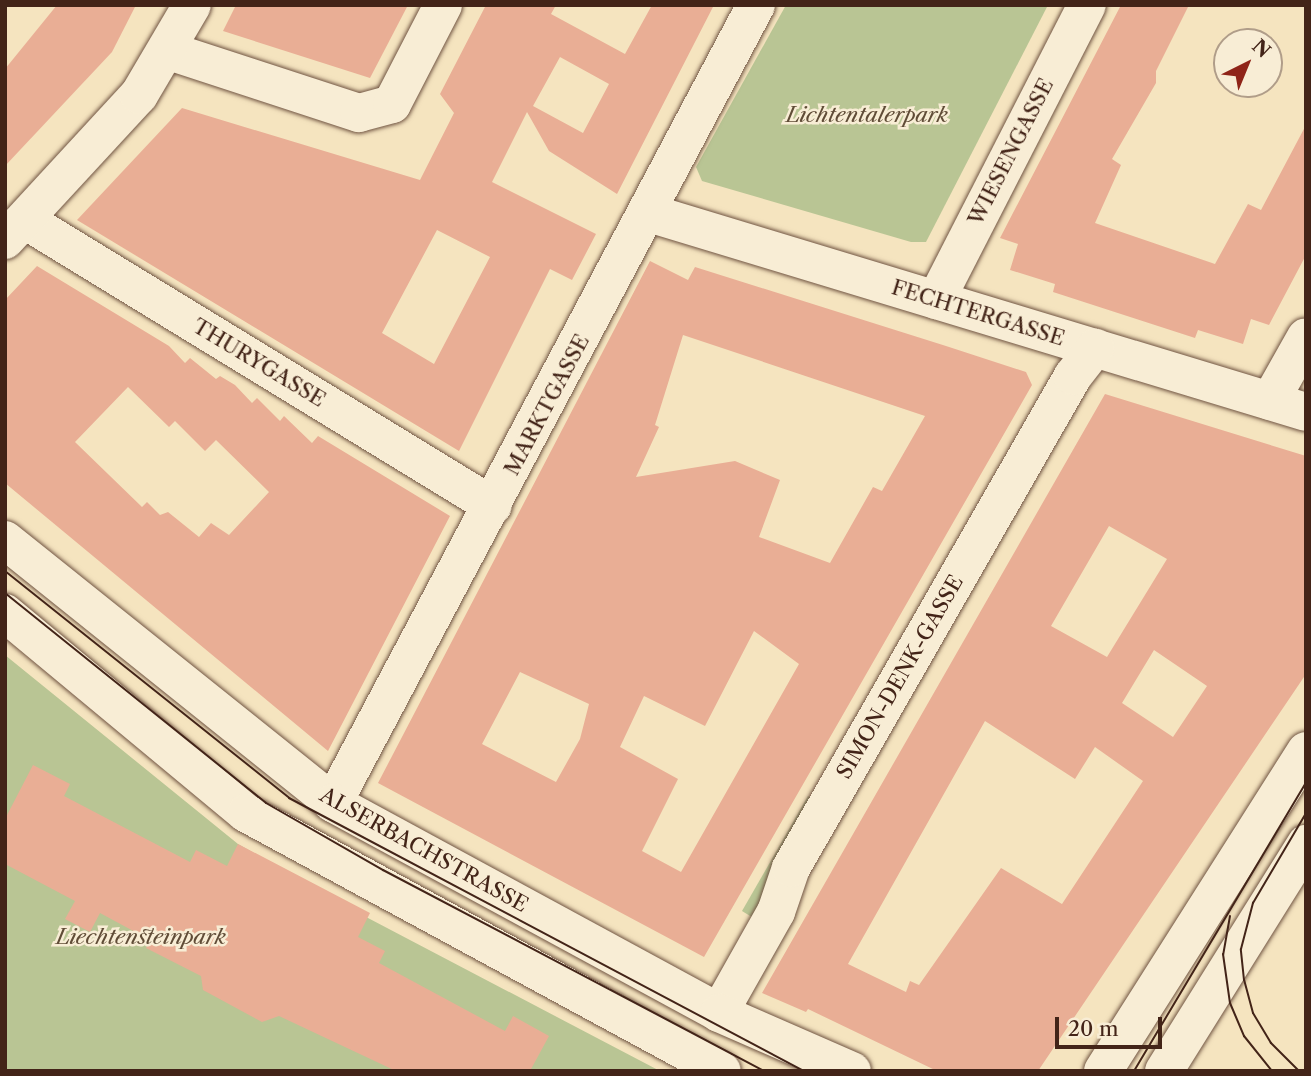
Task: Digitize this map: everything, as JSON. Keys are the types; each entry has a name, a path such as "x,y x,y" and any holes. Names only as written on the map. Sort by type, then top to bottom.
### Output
{"street":[{"path":"15,230 139,94 169,51 192,5"},
{"path":"169,51 359,113 392,104 443,5"},
{"name":"MARKTGASSE","path":"333,803 649,213 756,5"},
{"name":"WIESENGASSE","path":"936,300 1087,5"},
{"name":"FECHTERGASSE","path":"649,213 1288,407"},
{"name":"THURYGASSE","path":"15,230 493,506"},
{"path":"1288,407 1306,337"},
{"name":"SIMON-DENK-GASSE","path":"719,1013 776,912 791,868 1066,388 1095,348"},
{"name":"ALSERBACHSTRASSE","path":"5,540 333,803 719,1013 852,1071"},
{"path":"5,613 246,813 722,1071"},
{"path":"1103,1071 1306,751"},
{"path":"1164,1071 1263,907 1306,844"}],"green space":[{"name":"Lichtentalerpark","path":"786,5 1048,5 926,242 911,242 702,181 696,167"},
{"name":"Liechtensteinpark","path":"5,655 238,844 368,918 660,1071 5,1071"},
{"path":"808,796 815,800 755,919 742,911"}],"building":[{"path":"57,5 136,5 112,52 5,166 5,69"},
{"path":"236,5 408,5 370,78 223,31"},
{"path":"486,5 556,5 551,14 625,54 652,5 714,5 617,194 549,151 527,112 492,182 596,234 572,280 550,269 459,451 77,220 182,108 420,180 454,113 440,94","holes":["560,57 609,84 583,133 533,106","437,230 490,257 434,364 382,333"]},
{"path":"1121,5 1189,5 1156,71 1156,83 1112,159 1121,165 1095,223 1215,264 1248,204 1261,210 1306,125 1306,255 1269,325 1251,319 1243,344 1198,330 1195,338 1053,292 1055,284 1010,270 1018,244 1000,238"},
{"path":"650,261 688,280 695,267 1026,372 1032,385 704,957 378,783","holes":["683,335 925,416 882,491 873,487 830,563 759,537 780,480 735,461 636,477 659,427 655,425","754,631 799,664 681,872 642,851 678,779 620,747 644,696 705,726","520,672 589,704 580,739 556,782 482,744"]},
{"path":"37,266 169,346 185,363 190,358 216,379 220,376 235,385 252,403 257,398 280,421 284,416 312,443 318,436 450,516 328,751 5,483 5,300","holes":["128,387 169,427 175,421 205,451 216,440 269,492 229,535 211,523 199,537 168,512 160,515 147,502 142,507 75,442"]},
{"path":"1105,394 1306,456 1306,674 1038,1071 937,1071 808,1009 806,1012 762,993","holes":["1109,526 1167,559 1107,657 1051,626","1154,650 1207,686 1173,737 1122,703","985,721 1075,779 1095,747 1143,781 1062,904 1001,868 919,985 910,981 906,992 848,964"]},
{"path":"33,765 70,784 64,796 190,862 196,850 227,866 238,844 370,913 358,937 385,951 379,963 505,1031 513,1016 549,1036 530,1071 396,1071 279,1016 262,1022 203,990 201,976 146,948 150,940 100,913 90,932 65,919 75,901 5,864 5,819"}],"tram line":[{"path":"5,571 289,798 804,1071"},
{"path":"5,593 266,803 383,870 764,1071"},
{"path":"1134,1071 1306,782"},
{"path":"1299,1071 1271,1043 1253,1013 1244,980 1241,949 1253,903 1306,813"},
{"path":"1230,916 1223,954 1230,1003 1244,1036 1272,1071"}]}
